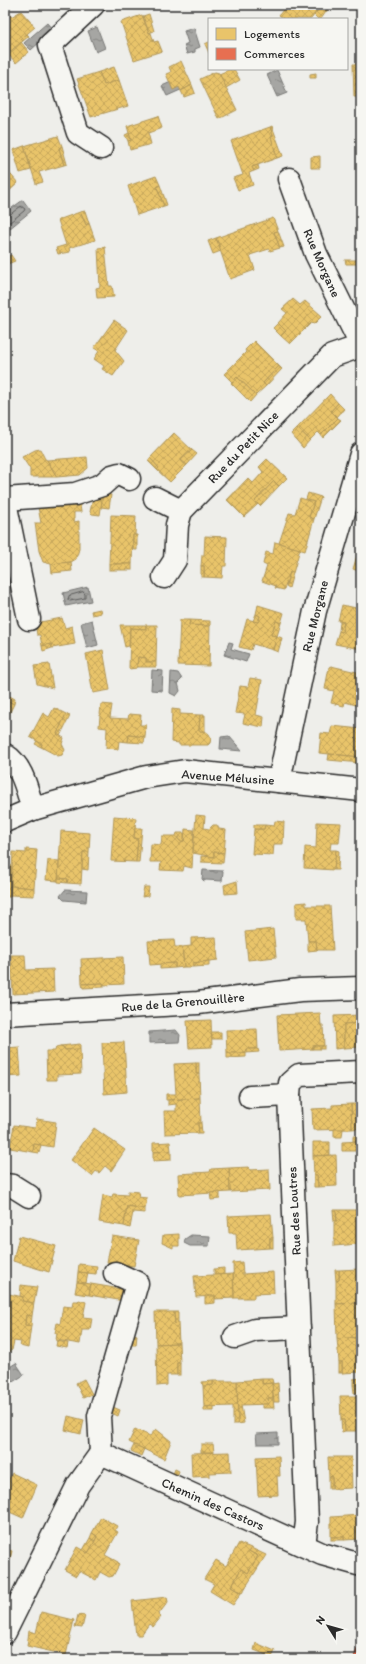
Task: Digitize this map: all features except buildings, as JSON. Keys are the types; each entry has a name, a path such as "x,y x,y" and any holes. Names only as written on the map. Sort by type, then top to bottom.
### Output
{"street":[{"path":"93,5 50,46 78,133 101,148"},
{"name":"Rue Morgane","path":"289,179 316,254 361,345"},
{"name":"Rue du Petit Nice","path":"181,510 332,356 361,345"},
{"name":"Rue Morgane","path":"279,781 315,611 361,454"},
{"path":"5,499 75,494 102,485 112,476 119,474 129,479"},
{"path":"155,498 181,510 177,525 175,560 164,577"},
{"path":"5,502 29,619"},
{"path":"5,755 21,773 33,810"},
{"name":"Avenue Mélusine","path":"5,821 33,810 146,777 185,771 361,790"},
{"name":"Rue de la Grenouillère","path":"5,1014 198,1003 300,990 361,988"},
{"name":"Rue des Loutres","path":"304,1545 307,1522 288,1096 290,1083 299,1075 361,1072"},
{"path":"250,1097 288,1096"},
{"path":"5,1184 13,1186 29,1196"},
{"path":"5,1632 78,1485 101,1453 99,1416 136,1283 115,1273"},
{"path":"235,1337 255,1330 299,1328"},
{"name":"Chemin des Castors","path":"101,1453 322,1554 361,1566"}],"water":[{"path":"47,23 53,30 31,50 24,43"},
{"path":"97,27 105,48 96,52 88,31"},
{"path":"194,28 200,47 195,49 195,52 187,54 184,45 188,43 184,31"},
{"path":"277,70 287,93 277,97 267,75"},
{"path":"180,78 185,88 167,96 162,86"},
{"path":"23,200 31,211 9,229 5,224 5,213"},
{"path":"88,587 91,601 66,606 63,593"},
{"path":"92,620 98,645 87,648 81,623"},
{"path":"229,642 233,643 231,649 249,654 246,662 224,655"},
{"path":"152,670 163,671 162,691 151,690"},
{"path":"171,672 178,673 182,679 178,683 180,691 176,696 170,693"},
{"path":"229,736 242,751 220,749 221,737"},
{"path":"203,870 223,871 222,881 204,881 202,879"},
{"path":"65,890 87,891 86,902 64,900 60,896"},
{"path":"176,1030 180,1035 179,1042 149,1043 149,1032"},
{"path":"191,1235 210,1236 209,1246 190,1246 184,1243 185,1239"},
{"path":"16,1363 24,1375 11,1383 5,1383 5,1368 8,1368"},
{"path":"278,1433 278,1444 257,1444 256,1434"}]}
